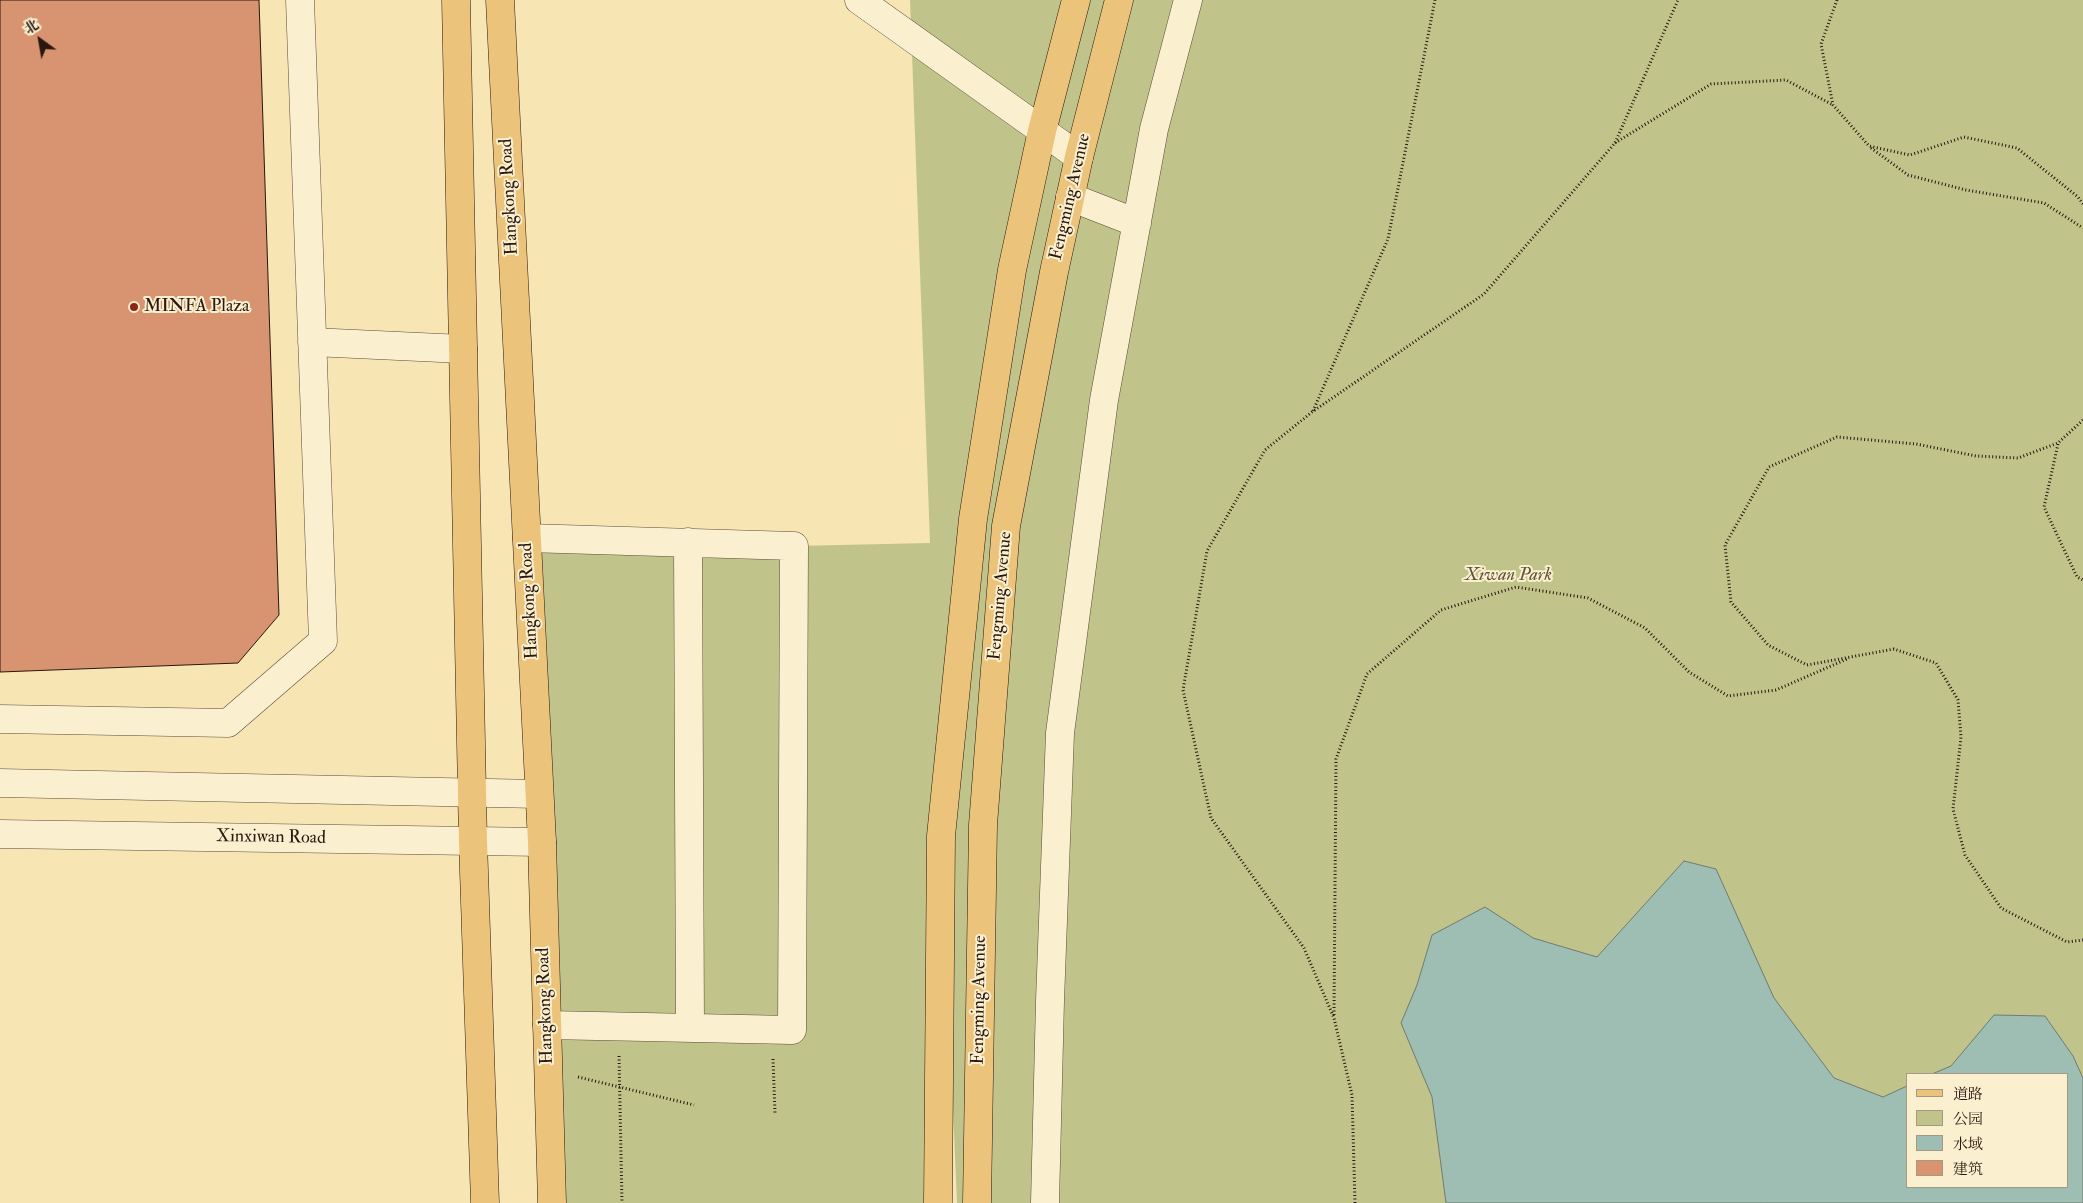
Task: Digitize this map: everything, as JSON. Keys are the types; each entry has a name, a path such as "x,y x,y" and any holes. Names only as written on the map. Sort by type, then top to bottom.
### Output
{"main road":[{"path":"456,0 473,841 485,1203"},
{"name":"Hangkong Road","path":"500,0 542,842 552,1203"},
{"name":"Fengming Avenue","path":"938,1203 942,836 973,519 1012,270 1042,131 1076,0"},
{"name":"Fengming Avenue","path":"978,1203 983,825 1006,526 1070,197 1119,0"}],"street":[{"path":"0,719 228,724 323,641 300,0"},
{"path":"859,0 1079,157"},
{"path":"1045,1203 1060,732 1104,400 1154,129 1188,0"},
{"path":"1070,197 1137,222"},
{"path":"312,342 463,349"},
{"path":"527,538 794,546 792,1030 547,1025"},
{"path":"688,542 690,1028"},
{"path":"0,783 539,794"},
{"name":"Xinxiwan Road","path":"0,834 542,842"}],"path":[{"path":"1312,412 1388,239 1435,0"},
{"path":"1355,1203 1352,1095 1334,1018 1304,948 1211,818 1183,690 1206,551 1265,450 1312,412 1484,294 1615,143 1678,0"},
{"path":"1833,105 1821,44 1838,0"},
{"path":"1615,143 1711,84 1786,80 1833,105 1869,146 1908,175 1966,190 2044,202 2083,228"},
{"path":"1869,146 1910,155 1964,137 2017,148 2078,197 2083,204"},
{"path":"2083,420 2058,443 2018,458 1976,456 1916,444 1837,437 1769,467 1725,545 1731,602 1768,645 1808,666 1894,649 1936,663 1958,700 1961,737 1953,809 1965,855 2001,908 2067,942 2083,940"},
{"path":"2058,443 2044,508 2077,577 2083,580"},
{"path":"1334,1018 1336,759 1367,674 1441,610 1516,587 1588,598 1645,628 1689,672 1728,696 1776,690 1853,657"},
{"path":"619,1026 622,1203"},
{"path":"773,1029 774,1113"},
{"path":"548,1069 694,1105"}],"green space":[{"name":"Xiwan Park","path":"910,0 2083,0 2083,1203 957,1203 942,850 938,1203 550,1203 527,538 794,546 930,543"}],"water":[{"path":"1684,861 1716,869 1774,998 1834,1078 1883,1097 1906,1086 1906,1188 2068,1188 2068,1073 1934,1073 1951,1066 1994,1015 2045,1016 2073,1056 2083,1078 2083,1203 1446,1203 1432,1097 1401,1023 1417,985 1432,935 1485,907 1533,938 1597,957"}],"building":[{"name":"MINFA Plaza","path":"0,0 259,0 279,615 238,663 0,672"}],"place":[{"name":"MINFA Plaza","path":"134,307"}]}
